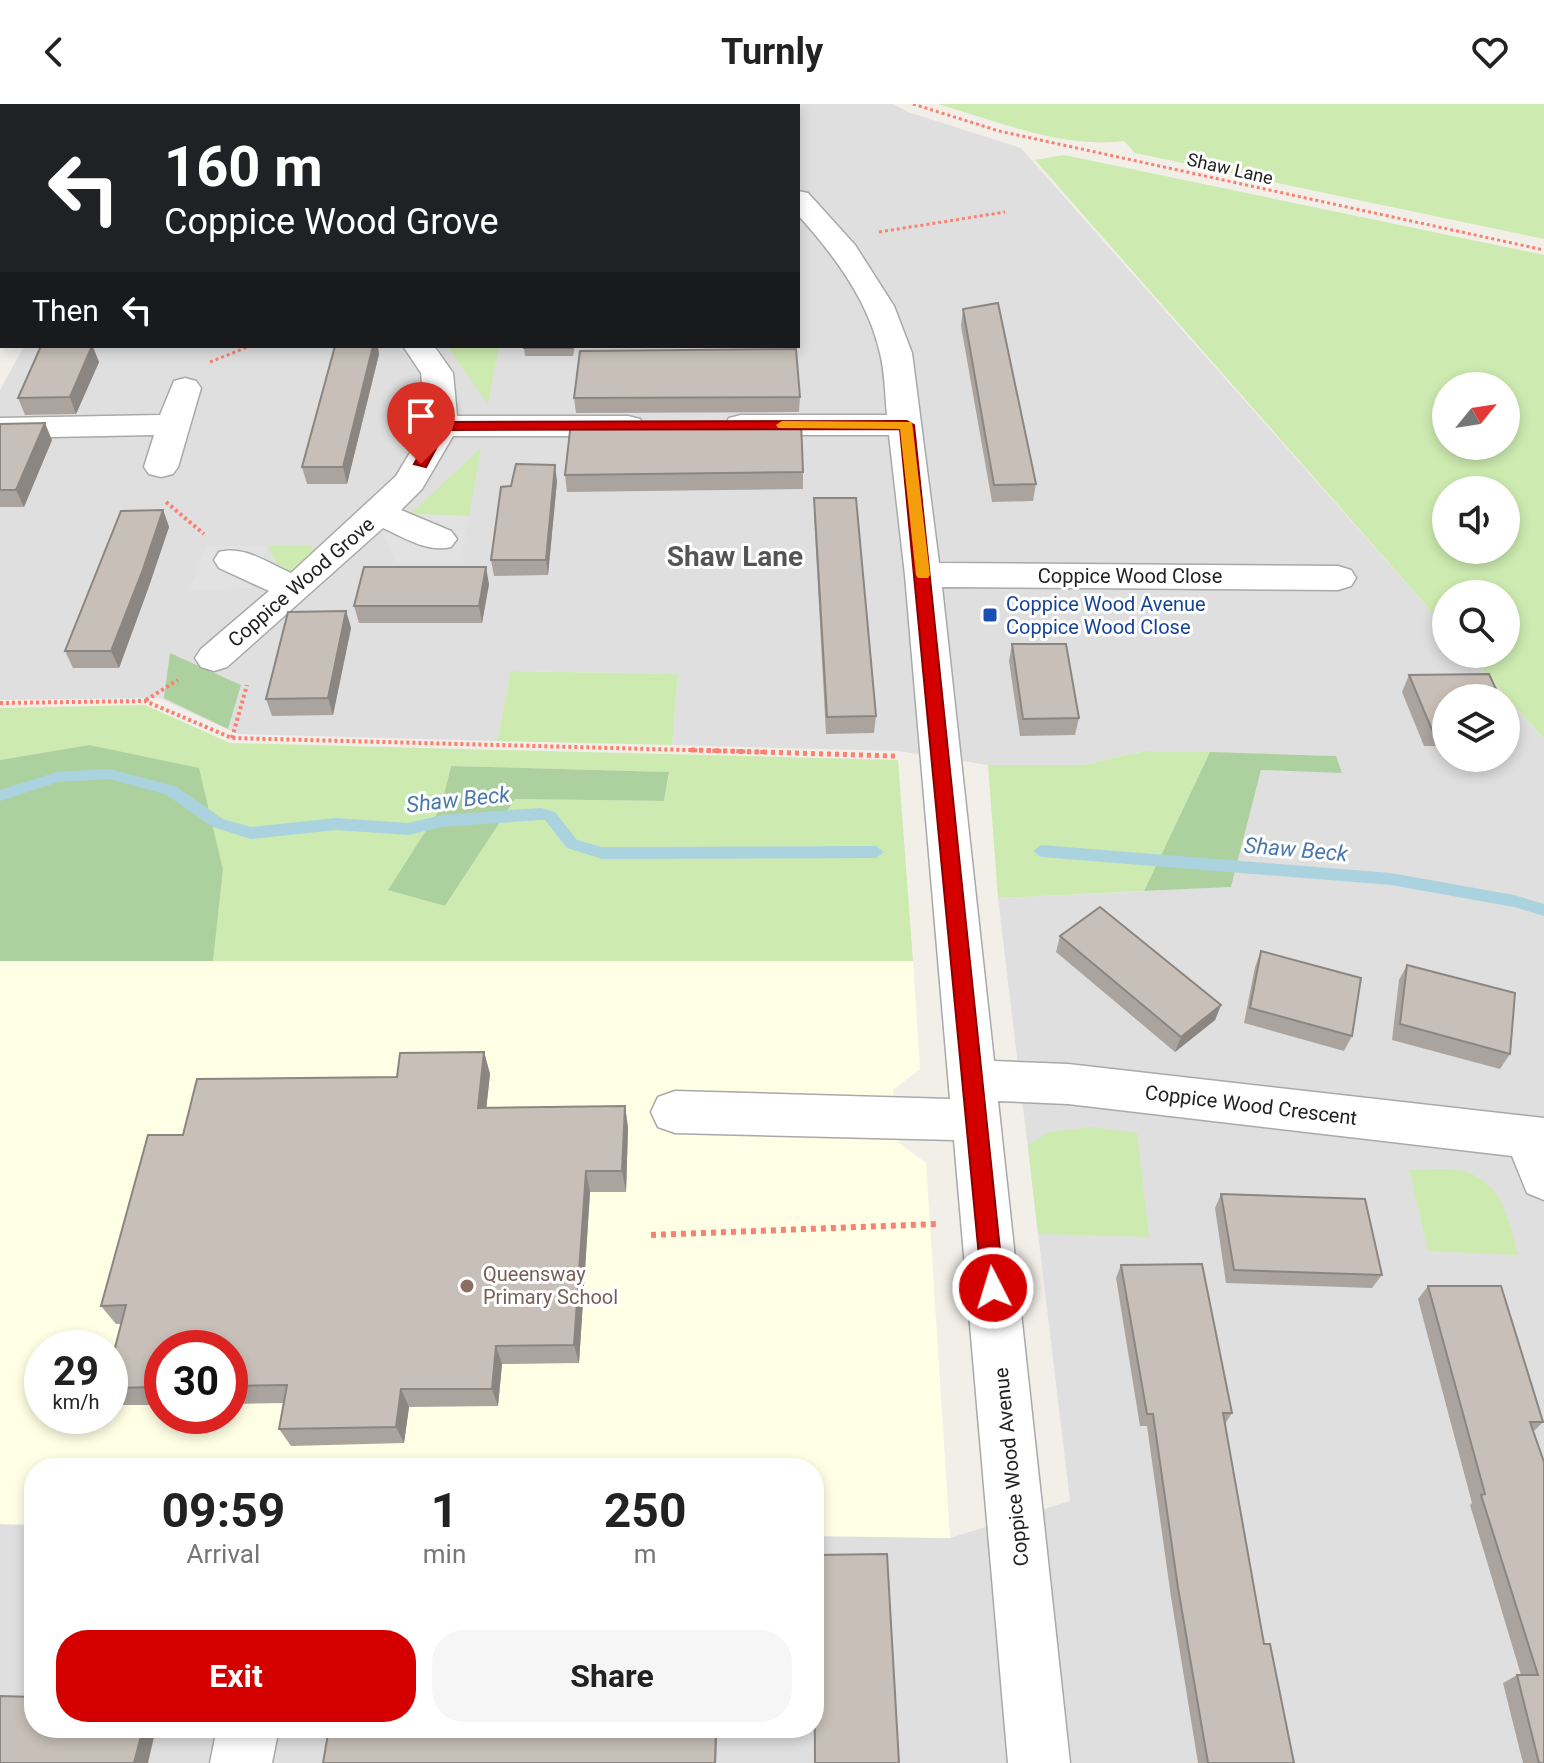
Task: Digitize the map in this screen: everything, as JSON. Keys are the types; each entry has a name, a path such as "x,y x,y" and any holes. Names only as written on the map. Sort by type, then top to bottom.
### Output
{"street":[{"name":"Coppice Wood Avenue","path":"800,201 841,245 879,306 896,353 923,575 1039,1763"},
{"path":"419,348 437,373 442,426 660,426"},
{"path":"161,467 185,388"},
{"path":"0,428 174,425"},
{"path":"707,425 907,425"},
{"name":"Coppice Wood Grove","path":"213,657 379,514 410,482 442,426"},
{"path":"379,514 439,539"},
{"path":"232,560 293,588"},
{"name":"Coppice Wood Close","path":"923,575 1338,578"},
{"name":"Coppice Wood Crescent","path":"675,1112 974,1100 1068,1084 1539,1151"},
{"path":"241,1763 246,1738"}],"path":[{"name":"Shaw Lane","path":"913,104 1015,134 1544,250"},
{"path":"877,233 1005,212"},
{"path":"161,467 162,499 205,535 200,541"},
{"path":"213,657 250,675 232,738"},
{"path":"0,703 145,701 232,738 905,756 940,763"},
{"path":"651,1235 943,1224"}],"shaded area":[{"path":"800,104 893,104 908,112 1021,148 1432,612 1432,668 1481,668 1495,684 1432,684 1432,772 1520,772 1520,712 1544,739 1544,1763 0,1763 0,1524 24,1525 24,1738 824,1738 824,1536 950,1538 1070,1501 998,898 1231,887 1261,770 1342,772 1335,756 1145,751 1082,765 988,765 898,751 672,745 678,674 512,671 497,741 238,734 159,698 0,700 0,390 23,348 800,348"},
{"path":"410,514 469,516 461,561 395,562 384,537"},
{"path":"206,546 268,546 250,588 190,590"},
{"name":"Queensway Primary School","path":"0,961 913,961 920,1069 893,1090 899,1143 926,1163 950,1538 824,1536 824,1458 24,1458 24,1525 0,1524"}],"green space":[{"path":"938,104 1544,104 1544,239 1135,153 1124,141 1078,141 1054,137"},
{"path":"1064,155 1544,255 1544,739 1520,712 1520,684 1495,684 1481,668 1520,668 1520,580 1432,580 1432,612 1035,160"},
{"path":"448,348 499,348 488,404"},
{"path":"481,448 469,516 410,514"},
{"path":"268,546 310,546 317,551 290,573 279,568"},
{"path":"170,653 241,685 228,729 164,698"},
{"path":"511,671 678,674 672,745 497,741"},
{"path":"145,705 230,743 898,760 913,961 213,961 223,870 89,745 0,760 0,708","holes":["451,766 669,772 664,801 515,799 445,906 389,889 441,807"]},
{"path":"89,745 199,768 223,870 213,961 0,961 0,760"},
{"path":"1145,751 1210,752 1144,891 998,898 988,765 1082,765"},
{"path":"1210,752 1336,756 1342,773 1261,770 1231,887 1144,891"},
{"path":"451,766 669,772 664,801 515,799 445,906 388,890 441,807"},
{"path":"1091,1127 1137,1133 1149,1237 1038,1234 1028,1145 1049,1132"},
{"path":"1409,1169 1460,1170 1479,1178 1497,1195 1503,1206 1518,1255 1428,1251"}],"building":[{"path":"998,303 1036,484 994,485 963,309"},
{"path":"40,348 91,348 70,397 18,398"},
{"path":"334,348 373,348 343,467 302,467"},
{"path":"796,349 800,397 574,398 580,351"},
{"path":"801,421 803,472 565,475 571,422"},
{"path":"45,423 16,490 0,490 0,424"},
{"path":"516,464 555,465 546,560 491,560 501,487 511,486"},
{"path":"814,498 856,498 876,716 827,717"},
{"path":"163,510 111,651 65,651 121,511"},
{"path":"364,567 486,567 479,606 354,606"},
{"path":"346,611 328,698 266,699 288,612"},
{"path":"1012,644 1066,644 1079,718 1023,719"},
{"path":"1489,674 1494,684 1432,684 1432,730 1409,675"},
{"path":"1100,907 1221,1005 1181,1037 1060,936"},
{"path":"1261,951 1361,978 1352,1036 1250,1008"},
{"path":"1407,965 1515,993 1510,1054 1400,1024"},
{"path":"484,1052 478,1108 625,1106 622,1171 586,1171 574,1345 496,1346 492,1389 401,1389 396,1427 279,1429 287,1385 248,1386 248,1330 144,1330 144,1387 128,1388 128,1330 120,1330 126,1305 101,1306 148,1135 183,1135 197,1079 397,1077 400,1053"},
{"path":"1221,1194 1365,1199 1382,1275 1234,1270"},
{"path":"1202,1264 1232,1413 1223,1413 1264,1644 1270,1644 1294,1763 1208,1763 1153,1414 1147,1414 1121,1265"},
{"path":"1428,1286 1501,1286 1543,1422 1530,1422 1544,1462 1544,1763 1539,1763 1517,1675 1538,1675 1481,1495 1485,1494"},
{"path":"887,1554 899,1763 815,1763 815,1738 824,1738 824,1555"},
{"path":"0,1696 24,1697 24,1738 140,1738 134,1763 0,1763"},
{"path":"327,1738 716,1738 715,1763 323,1763"}],"waterway":[{"name":"Shaw Beck","path":"0,796 57,777 109,774 170,790 218,823 251,833 336,824 408,829 442,821 541,814 550,816 572,844 602,853 876,852"},
{"name":"Shaw Beck","path":"1041,851 1391,879 1514,901 1544,910"}],"slow traffic":[{"path":"782,425 907,425 923,575"}],"place":[{"name":"Coppice Wood Avenue Coppice Wood Close","path":"990,615"},
{"name":"Queensway Primary School","path":"467,1286"}],"district":[{"name":"Shaw Lane","path":"735,556"}],"route":[{"path":"421,464 442,426 907,425 993,1288"}]}
